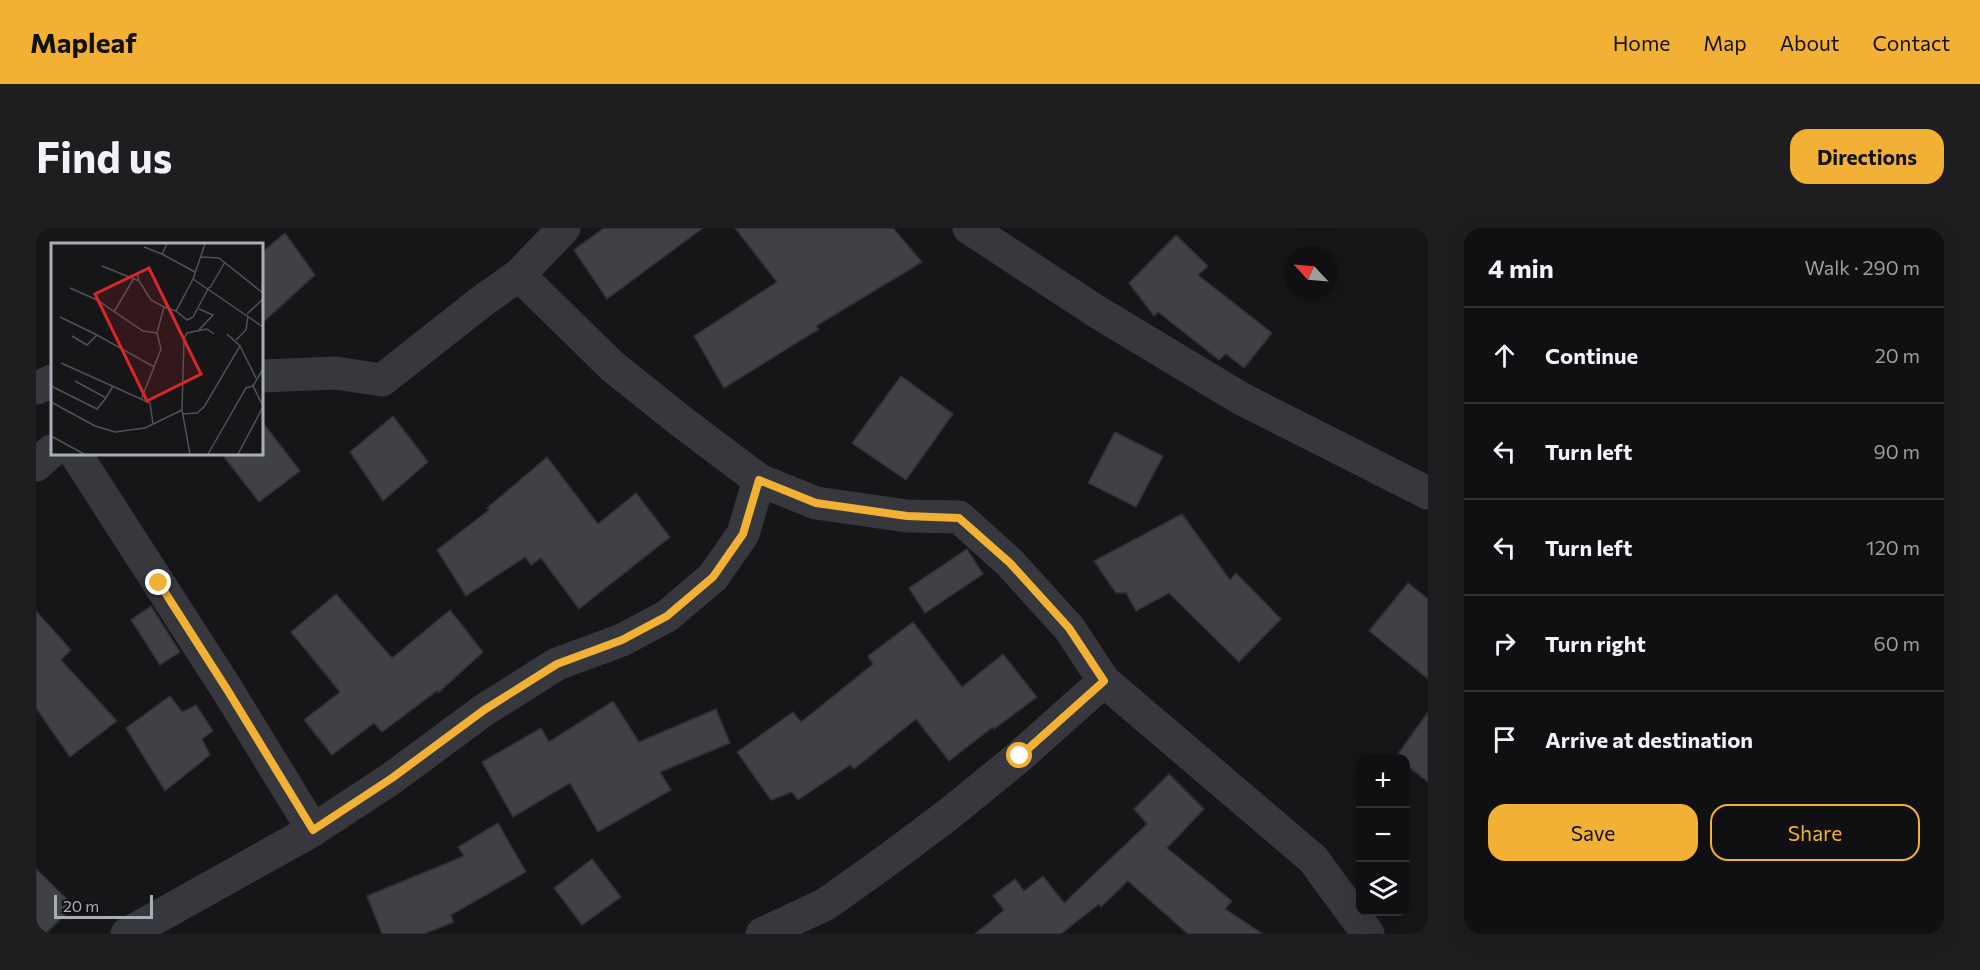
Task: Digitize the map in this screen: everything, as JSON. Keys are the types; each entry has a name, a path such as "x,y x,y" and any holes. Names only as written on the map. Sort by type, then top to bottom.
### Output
{"street":[{"path":"262,376 336,373 382,380 519,275 564,228"},
{"path":"969,228 1100,313 1240,398 1428,493"},
{"path":"519,275 612,366 759,480 816,503 907,516 959,518 1010,563 1069,628 1104,681 1313,859 1368,934"},
{"path":"36,465 51,452"},
{"path":"76,454 228,691 313,830"},
{"path":"127,934 313,830 392,778 484,710 557,664 622,640 667,616 713,577 743,534 759,480"},
{"path":"762,934 826,904 889,859 1020,756 1104,681"}],"building":[{"path":"604,228 703,228 607,299 574,250"},
{"path":"735,228 893,228 922,262 816,326 819,329 724,388 694,336 777,282"},
{"path":"285,233 315,275 262,323 262,252"},
{"path":"1176,235 1208,266 1198,275 1272,333 1244,368 1226,354 1219,360 1158,312 1154,316 1129,283"},
{"path":"901,376 953,414 906,480 852,443"},
{"path":"393,416 428,462 383,501 350,452"},
{"path":"262,421 300,471 259,502 222,454 262,454"},
{"path":"1115,432 1163,456 1136,507 1088,483"},
{"path":"547,457 598,524 636,493 670,537 579,609 541,558 531,565 525,557 466,596 437,550 489,510 487,508"},
{"path":"1182,514 1230,580 1236,573 1281,619 1239,662 1169,593 1136,611 1126,593 1116,593 1094,561"},
{"path":"967,549 983,574 925,613 909,588"},
{"path":"1408,583 1428,599 1428,679 1369,631"},
{"path":"336,594 392,658 450,610 483,652 438,693 437,691 382,732 374,723 332,755 304,720 340,692 291,632"},
{"path":"151,606 180,652 160,665 131,620"},
{"path":"36,611 71,650 61,660 117,721 70,757 36,708"},
{"path":"913,622 962,687 1003,654 1037,697 949,761 916,719 854,769 850,765 798,800 792,792 771,800 737,752 793,712 801,722 873,664 868,656"},
{"path":"170,696 182,712 196,705 213,731 202,739 210,755 165,791 126,728"},
{"path":"613,701 639,742 716,709 730,743 660,772 671,790 598,832 570,783 513,817 482,762 541,728 549,742"},
{"path":"1428,712 1428,782 1410,768 1410,754 1398,754"},
{"path":"1169,774 1204,809 1167,848 1232,901 1225,909 1263,934 1188,934 1128,881 1101,907 1099,904 1061,934 975,934 1004,910 993,896 1015,879 1024,891 1043,876 1064,903 1147,824 1134,809"},
{"path":"498,823 526,872 451,915 454,922 424,934 382,934 367,896 464,856 458,847"},
{"path":"592,859 621,897 582,925 554,888"},
{"path":"36,869 74,906 45,934 36,934"}],"route":[{"path":"159,583 313,830 392,778 484,710 557,664 622,640 667,616 713,577 743,534 759,480 816,503 907,516 959,518 1010,563 1069,628 1104,681 1020,756"}]}
